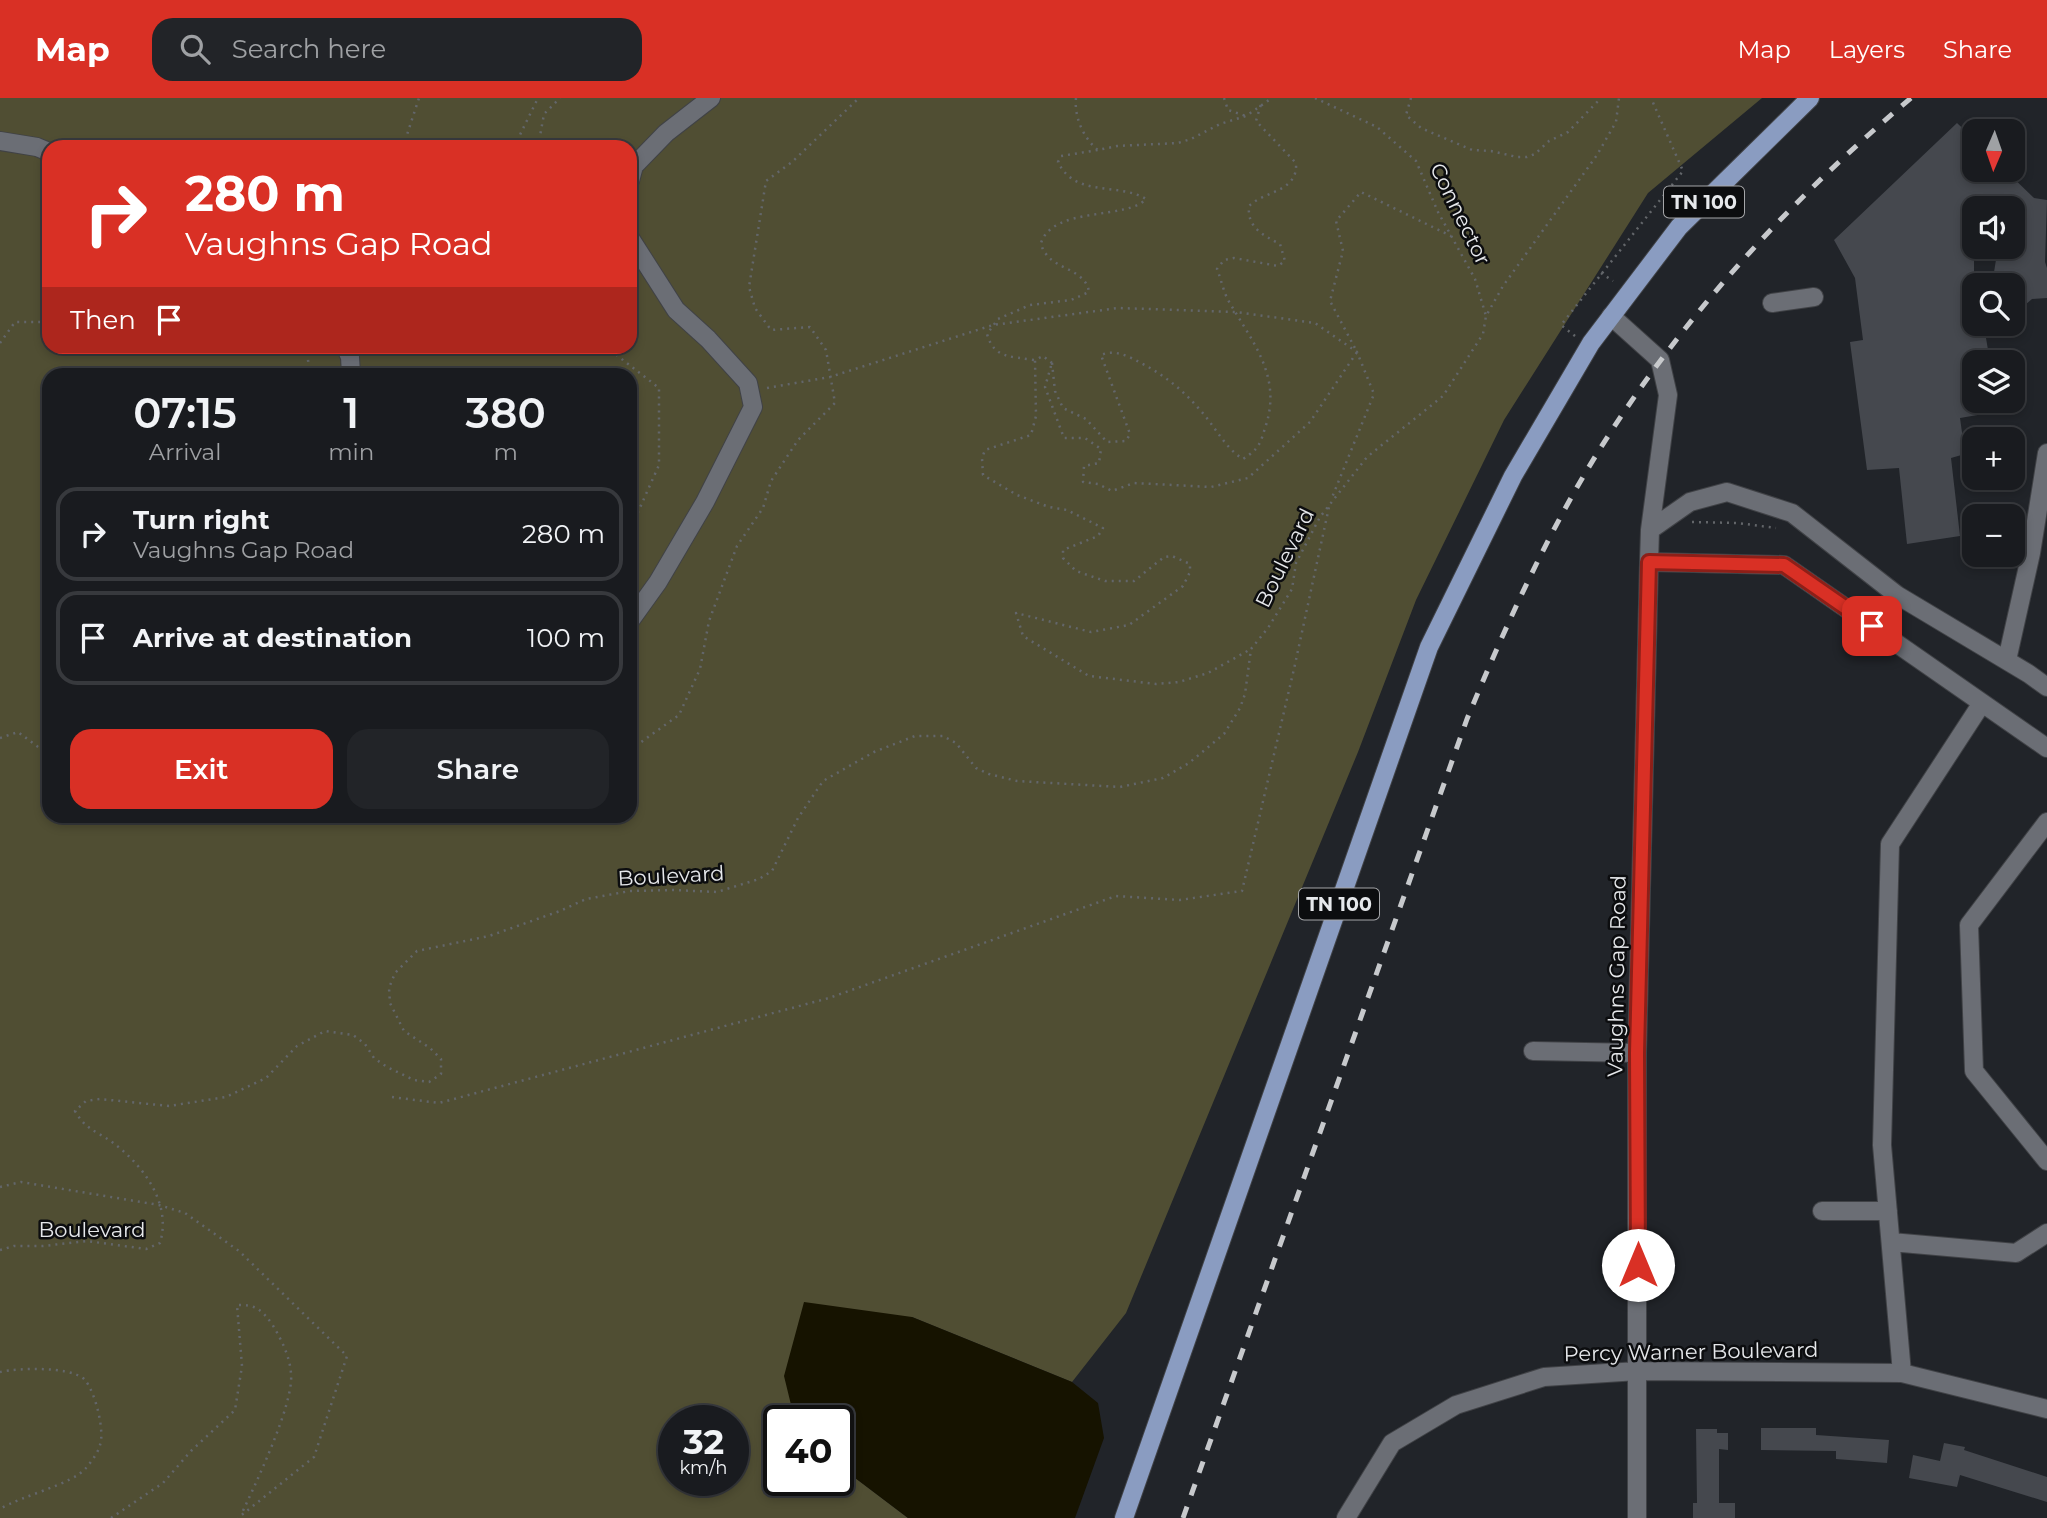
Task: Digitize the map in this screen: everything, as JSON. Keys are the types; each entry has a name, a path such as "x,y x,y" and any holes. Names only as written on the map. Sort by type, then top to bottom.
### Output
{"main road":[{"name":"TN 100","path":"1124,1518 1429,647 1513,476 1588,347 1679,227 1810,98"}],"street":[{"path":"637,163 666,133 711,98"},
{"path":"0,141 42,149"},
{"path":"637,249 676,310 748,383 753,407 731,454 658,582 637,611"},
{"path":"1772,303 1814,297"},
{"name":"Vaughns Gap Road","path":"1611,316 1660,360 1668,395 1650,530 1649,562 1637,1053 1637,1518"},
{"path":"2007,660 2031,553 2047,453"},
{"path":"1650,530 1690,502 1727,492 1793,513 1897,594 2047,687"},
{"path":"1649,562 1784,565 2047,748"},
{"path":"1902,1373 1882,1145 1890,844 1982,703"},
{"path":"2047,822 1969,925 1974,1071 2047,1161"},
{"path":"1533,1051 1637,1053"},
{"path":"1822,1211 1888,1211"},
{"path":"1891,1242 2016,1253 2047,1233"},
{"name":"Percy Warner Boulevard","path":"1346,1518 1392,1443 1456,1405 1544,1377 1638,1371 1902,1373 2047,1409"}],"path":[{"path":"405,140 419,98"},
{"path":"517,140 538,98"},
{"path":"539,140 544,114 559,98"},
{"path":"1076,98 1075,107 1084,135 1098,150"},
{"path":"1224,98 1228,110 1246,116"},
{"path":"1261,104 1256,121 1296,163 1296,172 1287,187 1256,199 1249,206 1248,215 1255,229 1280,244 1285,261 1278,266 1234,258 1224,260 1217,269 1227,297 1259,349 1268,377 1272,408 1259,449 1243,459 1232,453 1200,410 1167,377 1131,357 1110,351 1101,355 1130,434 1126,441 1107,442 1086,419 1063,408 1055,391 1052,363 1044,356 1035,360 1000,354 990,345 987,334 998,319 1030,305 1071,300 1088,292 1088,286 1079,276 1046,256 1041,243 1043,237 1072,219 1133,207 1146,199 1140,195 1105,190 1077,181 1064,174 1058,162 1061,156 1117,146 1178,143 1220,124 1246,116 1261,104 1272,98"},
{"name":"Connector","path":"1315,98 1377,127 1416,161 1451,236 1475,279 1486,316"},
{"path":"1410,98 1406,115 1420,128 1472,150 1517,157 1535,154 1549,141 1567,132 1601,98"},
{"name":"Boulevard","path":"0,1250 14,1246 87,1241 146,1250 159,1243 164,1229 153,1186 135,1161 110,1141 83,1125 75,1111 86,1101 100,1099 169,1106 226,1097 266,1078 297,1046 325,1031 353,1035 365,1044 374,1058 387,1067 414,1080 429,1082 441,1074 441,1059 430,1048 404,1031 390,1003 389,988 395,973 417,951 489,936 586,899 631,891 717,892 758,879 772,871 798,818 823,781 874,752 915,736 943,736 956,743 976,768 989,774 1017,780 1120,787 1136,786 1163,778 1189,763 1224,734 1240,708 1245,694 1251,649 1268,628 1292,589 1296,563 1320,517 1367,457 1443,396 1483,334 1486,316 1503,286 1597,155 1616,122 1619,98"},
{"path":"1588,347 1561,325 1684,171 1651,98"},
{"path":"392,1097 439,1103 829,998 1116,896 1180,900 1242,891 1329,505 1374,394 1357,352 1330,301 1343,251 1336,221 1361,192 1451,236"},
{"path":"1601,273 1613,281"},
{"path":"750,391 830,377 993,325 1118,308 1236,312 1315,323 1357,352"},
{"path":"0,343 15,322 42,322"},
{"path":"1052,363 1045,387 1065,438 1085,438 1101,449 1099,463 1084,466 1083,482 1098,484 1112,491 1134,483 1212,487 1248,478 1310,422 1357,352"},
{"path":"616,354 634,368"},
{"path":"1035,360 1036,416 1031,435 985,450 982,458 984,475 1017,495 1049,507 1067,510 1103,528 1098,536 1063,550 1063,558 1076,571 1105,581 1134,581 1164,557 1172,556 1190,564 1190,572 1183,586 1129,625 1091,632 1016,613 1023,636 1089,676 1156,684 1179,682 1208,673 1251,649"},
{"path":"637,370 660,388 659,465 637,514"},
{"path":"0,738 18,732 42,750"},
{"path":"0,1187 21,1182 159,1205 185,1213 239,1251 347,1356 314,1457 239,1518"},
{"path":"111,1518 163,1483 191,1451 235,1410 242,1366 237,1306 251,1304 263,1311 279,1335 290,1362 292,1377 287,1405 239,1518"},
{"path":"0,1372 45,1369 72,1374 84,1380 97,1406 102,1433 100,1447 84,1471 43,1491 15,1499 0,1509"}],"shaded area":[{"path":"0,98 1762,98 1648,193 1504,420 1416,600 1358,752 1126,1313 1072,1382 912,1317 803,1405 763,1405 763,1496 854,1496 854,1477 908,1518 0,1518"},
{"path":"804,1302 912,1317 1072,1382 1098,1403 1104,1438 1075,1518 908,1518 854,1477 854,1405 791,1405 784,1376"}],"building":[{"path":"1957,123 1962,128 1962,182 2017,182 2034,198 2047,200 2047,298 2032,299 2025,305 2025,273 1994,273 1996,259 2025,259 2025,196 1962,196 1962,259 1974,259 1974,273 1962,273 1962,336 1988,336 1986,338 1988,350 1962,350 1962,413 1990,413 1960,418 1962,455 1951,458 1960,536 1907,544 1899,468 1867,470 1850,342 1863,340 1855,278 1834,240"},
{"path":"1761,1428 1816,1428 1816,1435 1889,1440 1887,1463 1836,1459 1836,1451 1761,1450"},
{"path":"1696,1429 1717,1429 1717,1433 1728,1433 1728,1450 1719,1449 1719,1503 1735,1503 1735,1518 1693,1518 1693,1503 1697,1503"},
{"path":"1944,1443 1965,1447 1964,1450 2047,1477 2047,1502 1960,1475 1957,1487 1909,1478 1913,1455 1940,1461"}],"railway":[{"path":"1183,1518 1467,719 1516,606 1552,533 1614,427 1679,336 1714,293 1828,172 1911,98"}],"route":[{"path":"1638,1265 1637,1053 1649,562 1784,565 1872,626"}]}
